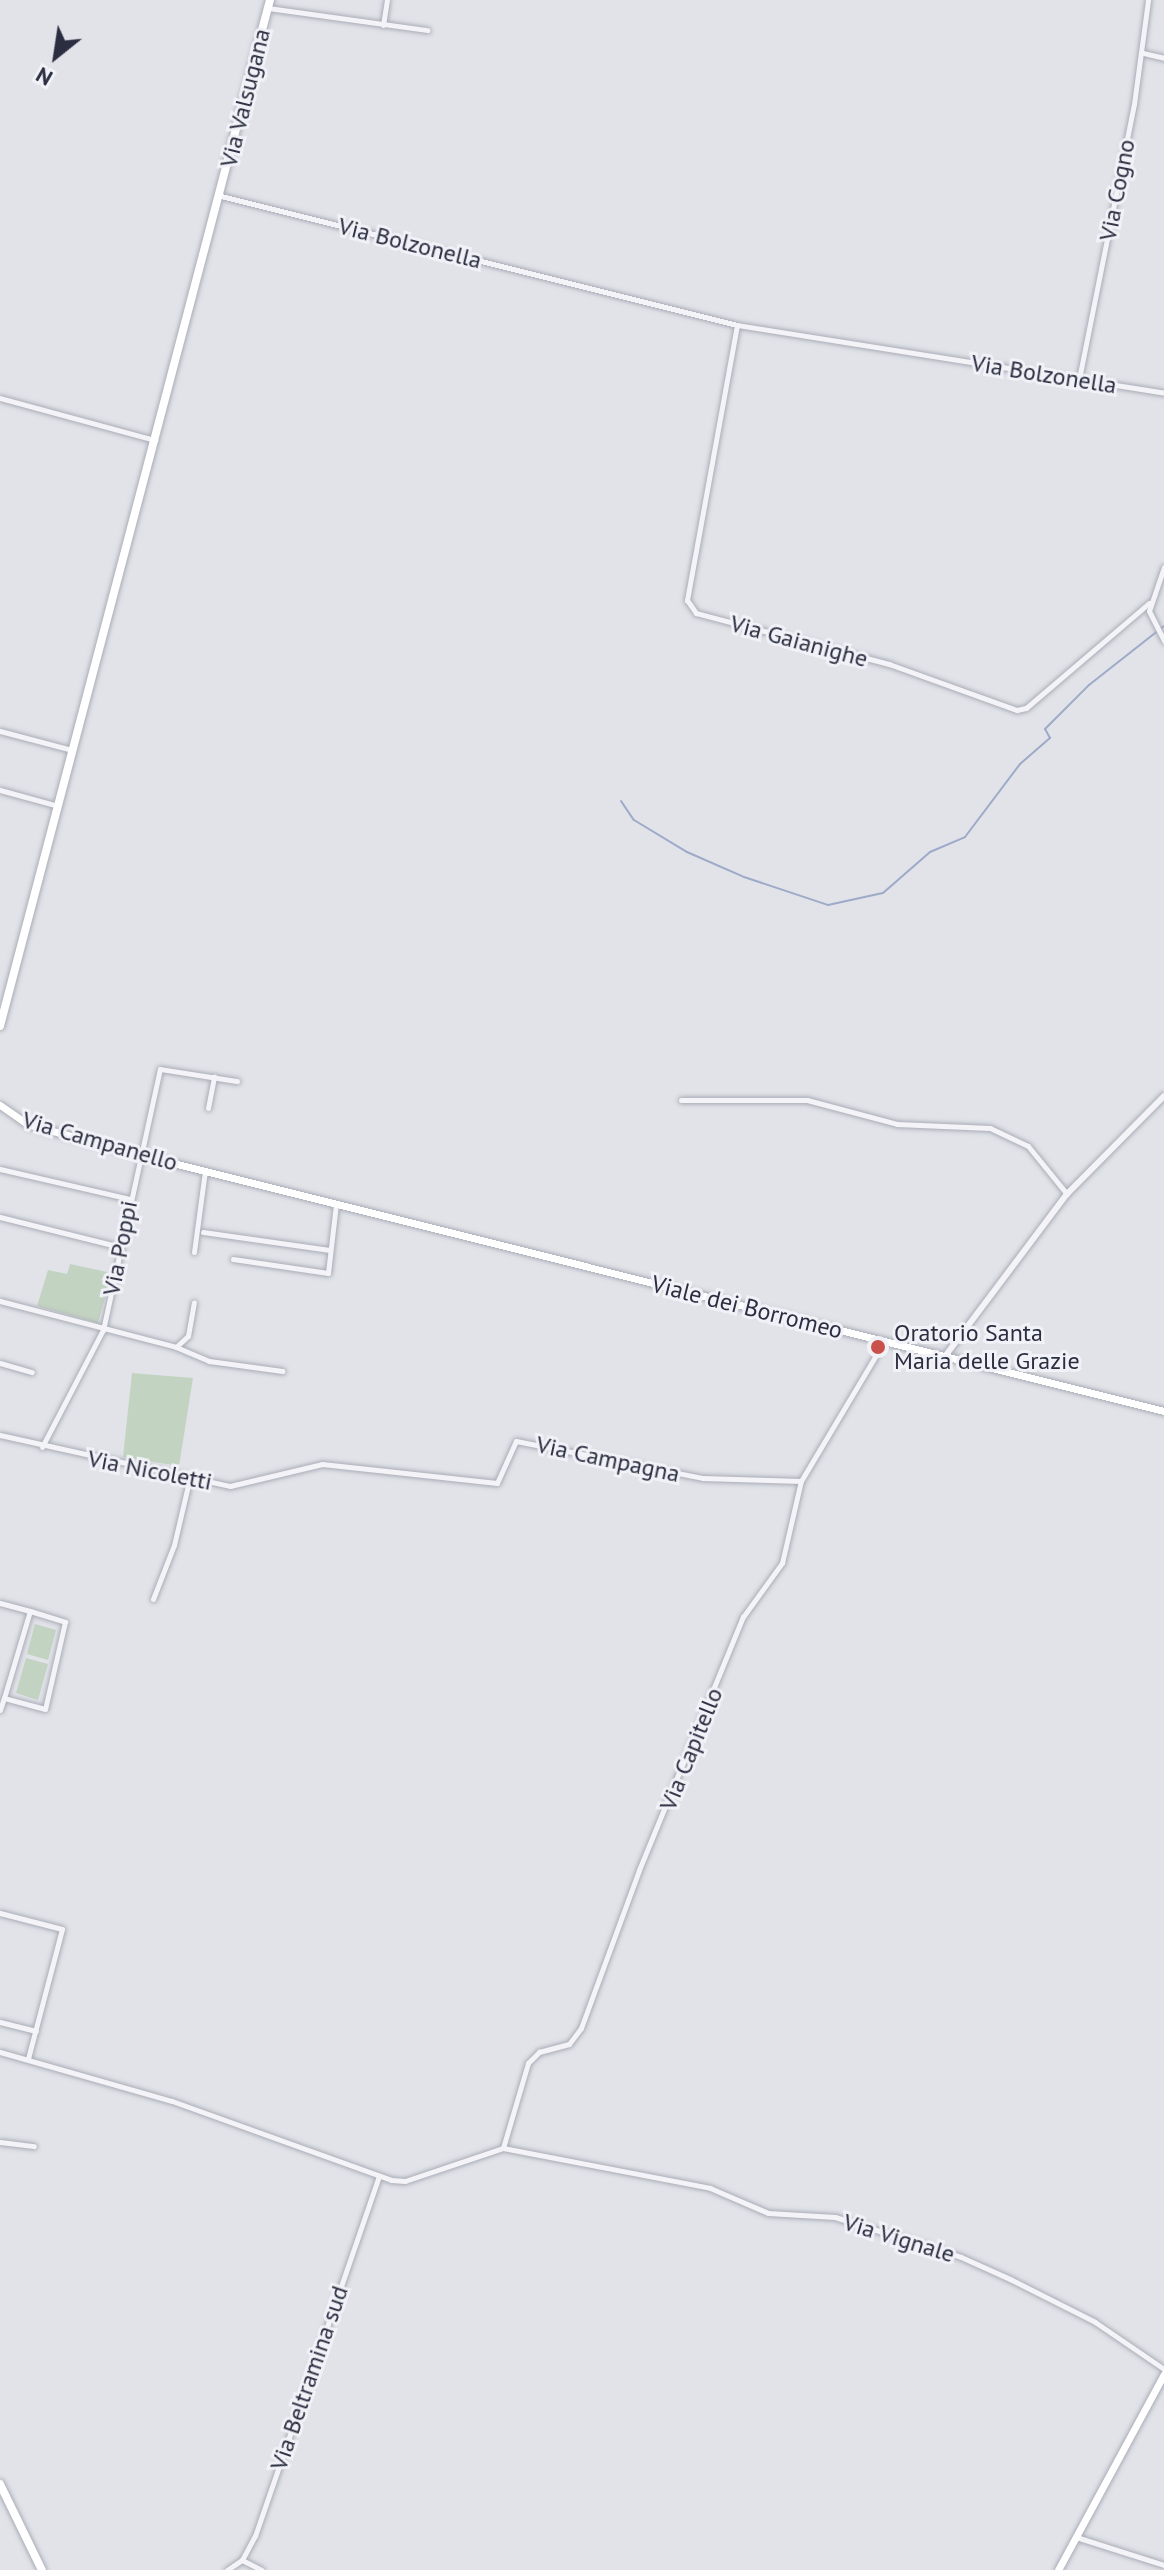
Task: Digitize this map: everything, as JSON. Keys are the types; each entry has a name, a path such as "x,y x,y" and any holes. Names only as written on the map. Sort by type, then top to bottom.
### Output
{"main road":[{"name":"Via Valsugana","path":"221,196 269,4"},
{"path":"0,1026 221,196"},
{"name":"Via Campanello","path":"0,1105 27,1124 376,1215"},
{"name":"Viale dei Borromeo","path":"376,1215 1164,1411"},
{"path":"1058,2570 1164,2372"},
{"path":"0,2484 42,2570"}],"street":[{"path":"383,25 387,0"},
{"name":"Via Cogno","path":"1079,379 1143,53 1148,0"},
{"path":"269,4 427,30"},
{"path":"1143,53 1164,58"},
{"name":"Via Bolzonella","path":"221,196 737,325 1164,393"},
{"name":"Via Gaianighe","path":"737,325 687,600 696,613 889,664 1017,710 1035,701 1149,603"},
{"path":"0,398 156,440"},
{"path":"1164,567 1149,603 1164,641"},
{"path":"0,731 72,750"},
{"path":"0,790 58,806"},
{"name":"Via Poppi","path":"42,1447 103,1330 160,1069 237,1081"},
{"path":"208,1108 214,1077"},
{"path":"946,1355 1067,1194 1164,1096"},
{"path":"681,1100 807,1100 897,1124 990,1128 1028,1146 1067,1194"},
{"path":"0,1169 130,1199"},
{"name":"Via Campanello","path":"194,1252 205,1170"},
{"path":"233,1259 328,1273 336,1203"},
{"path":"0,1217 120,1247"},
{"path":"203,1232 330,1250"},
{"path":"0,1301 176,1347 209,1361 282,1371"},
{"path":"176,1347 188,1336 194,1303"},
{"name":"Via Capitello","path":"503,2148 528,2063 539,2052 569,2044 581,2028 639,1870 743,1617 782,1563 801,1481 885,1340"},
{"path":"0,1363 32,1372"},
{"name":"Via Nicoletti","path":"0,1435 42,1447 241,1485 322,1464 348,1465"},
{"name":"Via Campagna","path":"348,1465 497,1483 516,1441 703,1478 801,1481"},
{"path":"153,1599 174,1545 190,1477"},
{"path":"0,1603 63,1620 67,1626 45,1709 4,1698"},
{"path":"0,1710 30,1611"},
{"path":"0,1913 62,1929 28,2059"},
{"path":"0,2022 36,2031"},
{"name":"Via Vignale","path":"0,2052 172,2101 379,2176 405,2181 503,2148 710,2188 768,2213 835,2217 961,2257 1084,2316 1164,2372"},
{"path":"0,2142 34,2146"},
{"name":"Via Beltramina sud","path":"242,2560 255,2536 379,2176"},
{"path":"1076,2537 1164,2565"},
{"path":"227,2570 242,2560 262,2570"}],"green space":[{"path":"70,1264 107,1272 101,1280 109,1283 98,1323 37,1306 48,1270 67,1274"},
{"path":"132,1373 193,1378 179,1466 123,1457"},
{"path":"35,1624 56,1630 48,1660 27,1654"},
{"path":"26,1658 48,1664 38,1700 16,1693"}],"waterway":[{"path":"621,801 634,820 687,852 744,877 828,905 883,893 930,852 965,837 1020,764 1050,738 1045,729 1089,685 1164,626"}],"place":[{"name":"Oratorio Santa Maria delle Grazie","path":"878,1347"}]}
